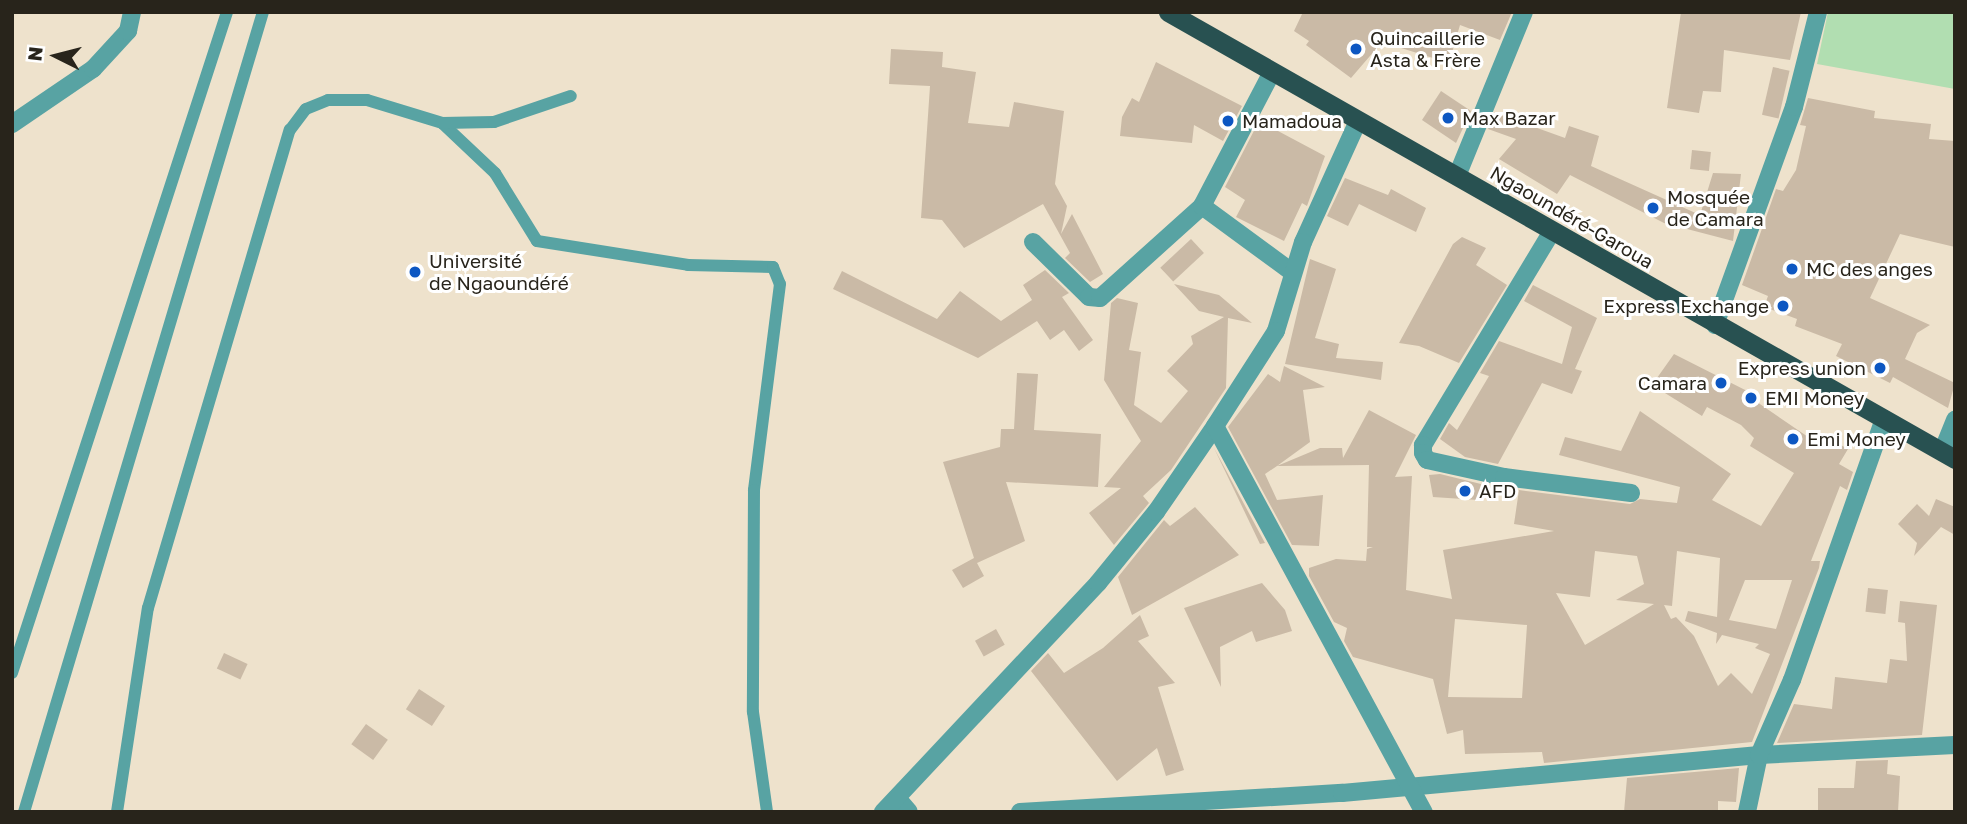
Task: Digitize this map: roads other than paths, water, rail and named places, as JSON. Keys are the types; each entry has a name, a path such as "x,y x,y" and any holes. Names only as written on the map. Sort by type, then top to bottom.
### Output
{"highway":[{"name":"Ngaoundéré-Garoua","path":"1168,12 1271,74 1457,176 1551,233 1948,455"}],"street":[{"path":"12,124 93,69 128,30 132,12"},
{"path":"1457,176 1524,12"},
{"path":"1716,325 1740,268 1794,107 1818,12"},
{"path":"1033,242 1088,297 1100,298 1202,206 1271,74"},
{"path":"883,812 903,805 1098,583 1156,512 1272,338 1292,272 1358,121"},
{"path":"1202,206 1292,272"},
{"path":"1551,233 1423,445 1423,453 1427,460 1504,477 1631,494"},
{"path":"1747,812 1759,755 1793,680 1884,419"},
{"path":"1948,455 1955,419"},
{"path":"1215,426 1413,786 1424,812"},
{"path":"1020,812 1413,786 1759,755 1955,745"}],"lane":[{"path":"12,673 227,12"},
{"path":"24,812 263,12"},
{"path":"117,812 148,608 290,130 306,109 328,100 367,100 442,123 494,122 571,96"},
{"path":"442,123 495,173 537,240 688,265 773,267 780,284 753,503 753,712 767,812"}],"place":[{"name":"Quincaillerie Asta & Frère","path":"1356,49"},
{"name":"Max Bazar","path":"1448,118"},
{"name":"Mamadoua","path":"1228,121"},
{"name":"Mosquée de Camara","path":"1653,208"},
{"name":"MC des anges","path":"1792,269"},
{"name":"Université de Ngaoundéré","path":"415,272"},
{"name":"Express Exchange","path":"1783,306"},
{"name":"Express union","path":"1880,368"},
{"name":"Camara","path":"1721,383"},
{"name":"EMI Money","path":"1751,398"},
{"name":"Emi Money","path":"1793,439"},
{"name":"AFD","path":"1465,491"}]}
